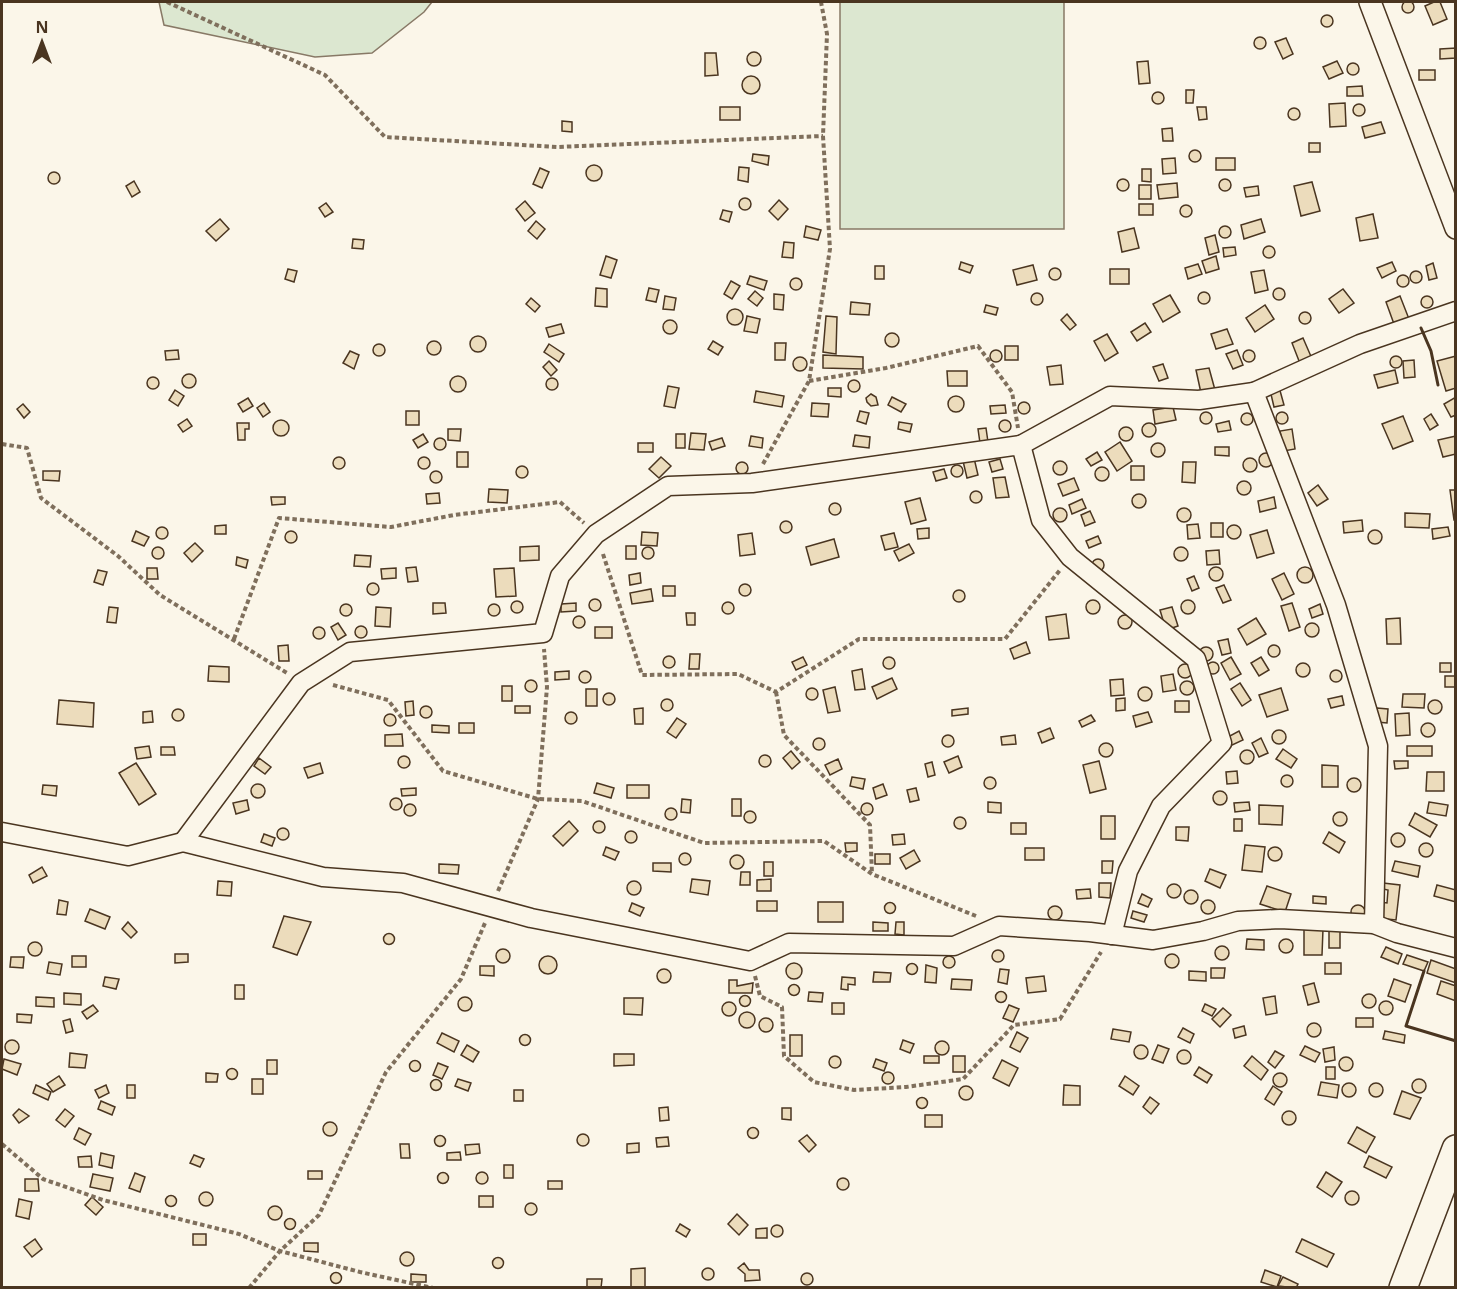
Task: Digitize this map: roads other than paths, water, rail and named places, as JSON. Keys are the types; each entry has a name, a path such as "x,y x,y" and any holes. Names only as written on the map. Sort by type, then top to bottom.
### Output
{"main road":[{"path":"1403,1287 1455,1149"}],"street":[{"path":"1370,2 1455,228"},
{"path":"183,842 301,683 350,652 543,633 560,576 596,534 668,486 752,483 1021,445 1110,396 1199,400 1254,392 1360,344 1455,311"},
{"path":"1254,392 1336,605 1378,746 1374,924"},
{"path":"1021,445 1041,520 1070,557 1196,659 1222,743 1161,806 1128,871 1112,935"},
{"path":"2,832 128,856 183,842 323,877 403,884 531,918 750,961 789,943 954,946 999,926 1153,940 1203,931 1238,921 1280,919 1374,924 1397,933 1455,948"}]}
